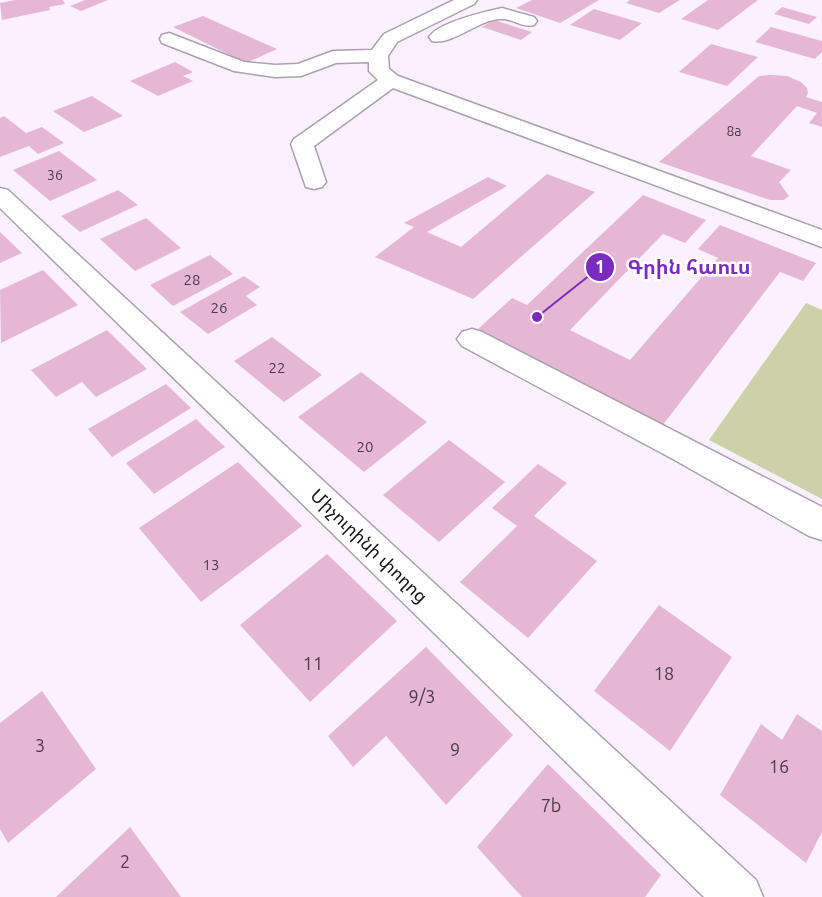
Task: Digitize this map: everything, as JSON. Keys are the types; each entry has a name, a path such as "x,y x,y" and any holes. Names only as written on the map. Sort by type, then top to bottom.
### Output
{"street":[{"path":"468,0 390,38 381,51 379,70 391,80 822,239"},
{"path":"169,39 241,67 275,71 301,70 333,57 413,47 458,27 502,13 528,21"},
{"path":"314,182 302,144 391,80"},
{"name":"Միչուրինի փողոց","path":"0,195 739,897"},
{"path":"472,339 686,450 822,525"}],"green space":[{"path":"806,303 822,310 822,499 709,440"}],"building":[{"path":"15,0 63,0 65,4 49,7 50,10 2,20 0,3"},
{"path":"85,0 108,0 81,11 70,6"},
{"path":"532,0 599,0 560,23 516,8"},
{"path":"630,0 680,0 659,13 626,3"},
{"path":"708,0 758,0 718,30 681,19"},
{"path":"782,7 817,17 809,24 774,14"},
{"path":"594,9 642,23 620,40 570,25"},
{"path":"203,16 277,49 246,63 173,27"},
{"path":"494,20 532,32 521,40 482,27"},
{"path":"771,27 822,41 822,52 815,59 755,42"},
{"path":"711,44 758,57 727,86 679,72"},
{"path":"175,62 193,72 183,76 193,81 158,96 130,81"},
{"path":"759,76 787,76 801,82 807,88 806,97 822,102 822,127 809,123 817,113 797,106 751,156 791,170 779,182 789,196 784,200 770,200 659,162"},
{"path":"92,96 123,116 84,132 53,111"},
{"path":"4,116 26,133 42,127 64,143 38,154 29,146 0,157 0,118"},
{"path":"59,151 97,180 50,201 13,170"},
{"path":"547,174 595,192 473,299 375,257 414,227 404,223 488,177 507,186 427,232 461,247"},
{"path":"118,190 138,205 80,232 61,216"},
{"path":"643,195 706,220 685,243 663,234 570,330 630,360 718,258 698,249 720,225 816,263 803,281 780,272 662,426 478,329 512,298 527,305"},
{"path":"146,218 181,248 135,271 100,239"},
{"path":"0,232 22,253 0,263"},
{"path":"210,255 233,274 173,306 150,285"},
{"path":"43,270 78,305 1,343 0,290"},
{"path":"244,276 260,287 246,296 257,305 208,334 180,312"},
{"path":"107,330 147,369 96,397 82,382 56,397 31,370"},
{"path":"272,337 322,375 284,402 234,361"},
{"path":"361,372 427,422 364,472 298,417"},
{"path":"166,384 191,408 112,457 88,429"},
{"path":"196,419 225,447 154,494 126,463"},
{"path":"449,440 505,482 439,542 383,495"},
{"path":"238,462 302,526 201,602 139,528"},
{"path":"538,464 567,483 534,516 597,561 528,638 460,582 517,526 492,508"},
{"path":"327,554 397,621 310,702 240,625"},
{"path":"659,605 732,657 670,751 594,691"},
{"path":"426,647 513,735 446,805 386,736 353,767 328,736"},
{"path":"42,691 96,769 8,843 0,829 0,723"},
{"path":"797,714 822,731 822,832 806,863 720,795 761,724 782,740"},
{"path":"548,764 661,875 645,897 522,897 477,847"},
{"path":"130,827 181,897 56,897"}],"place":[{"name":"Գրին հաուս","path":"537,317"}]}
